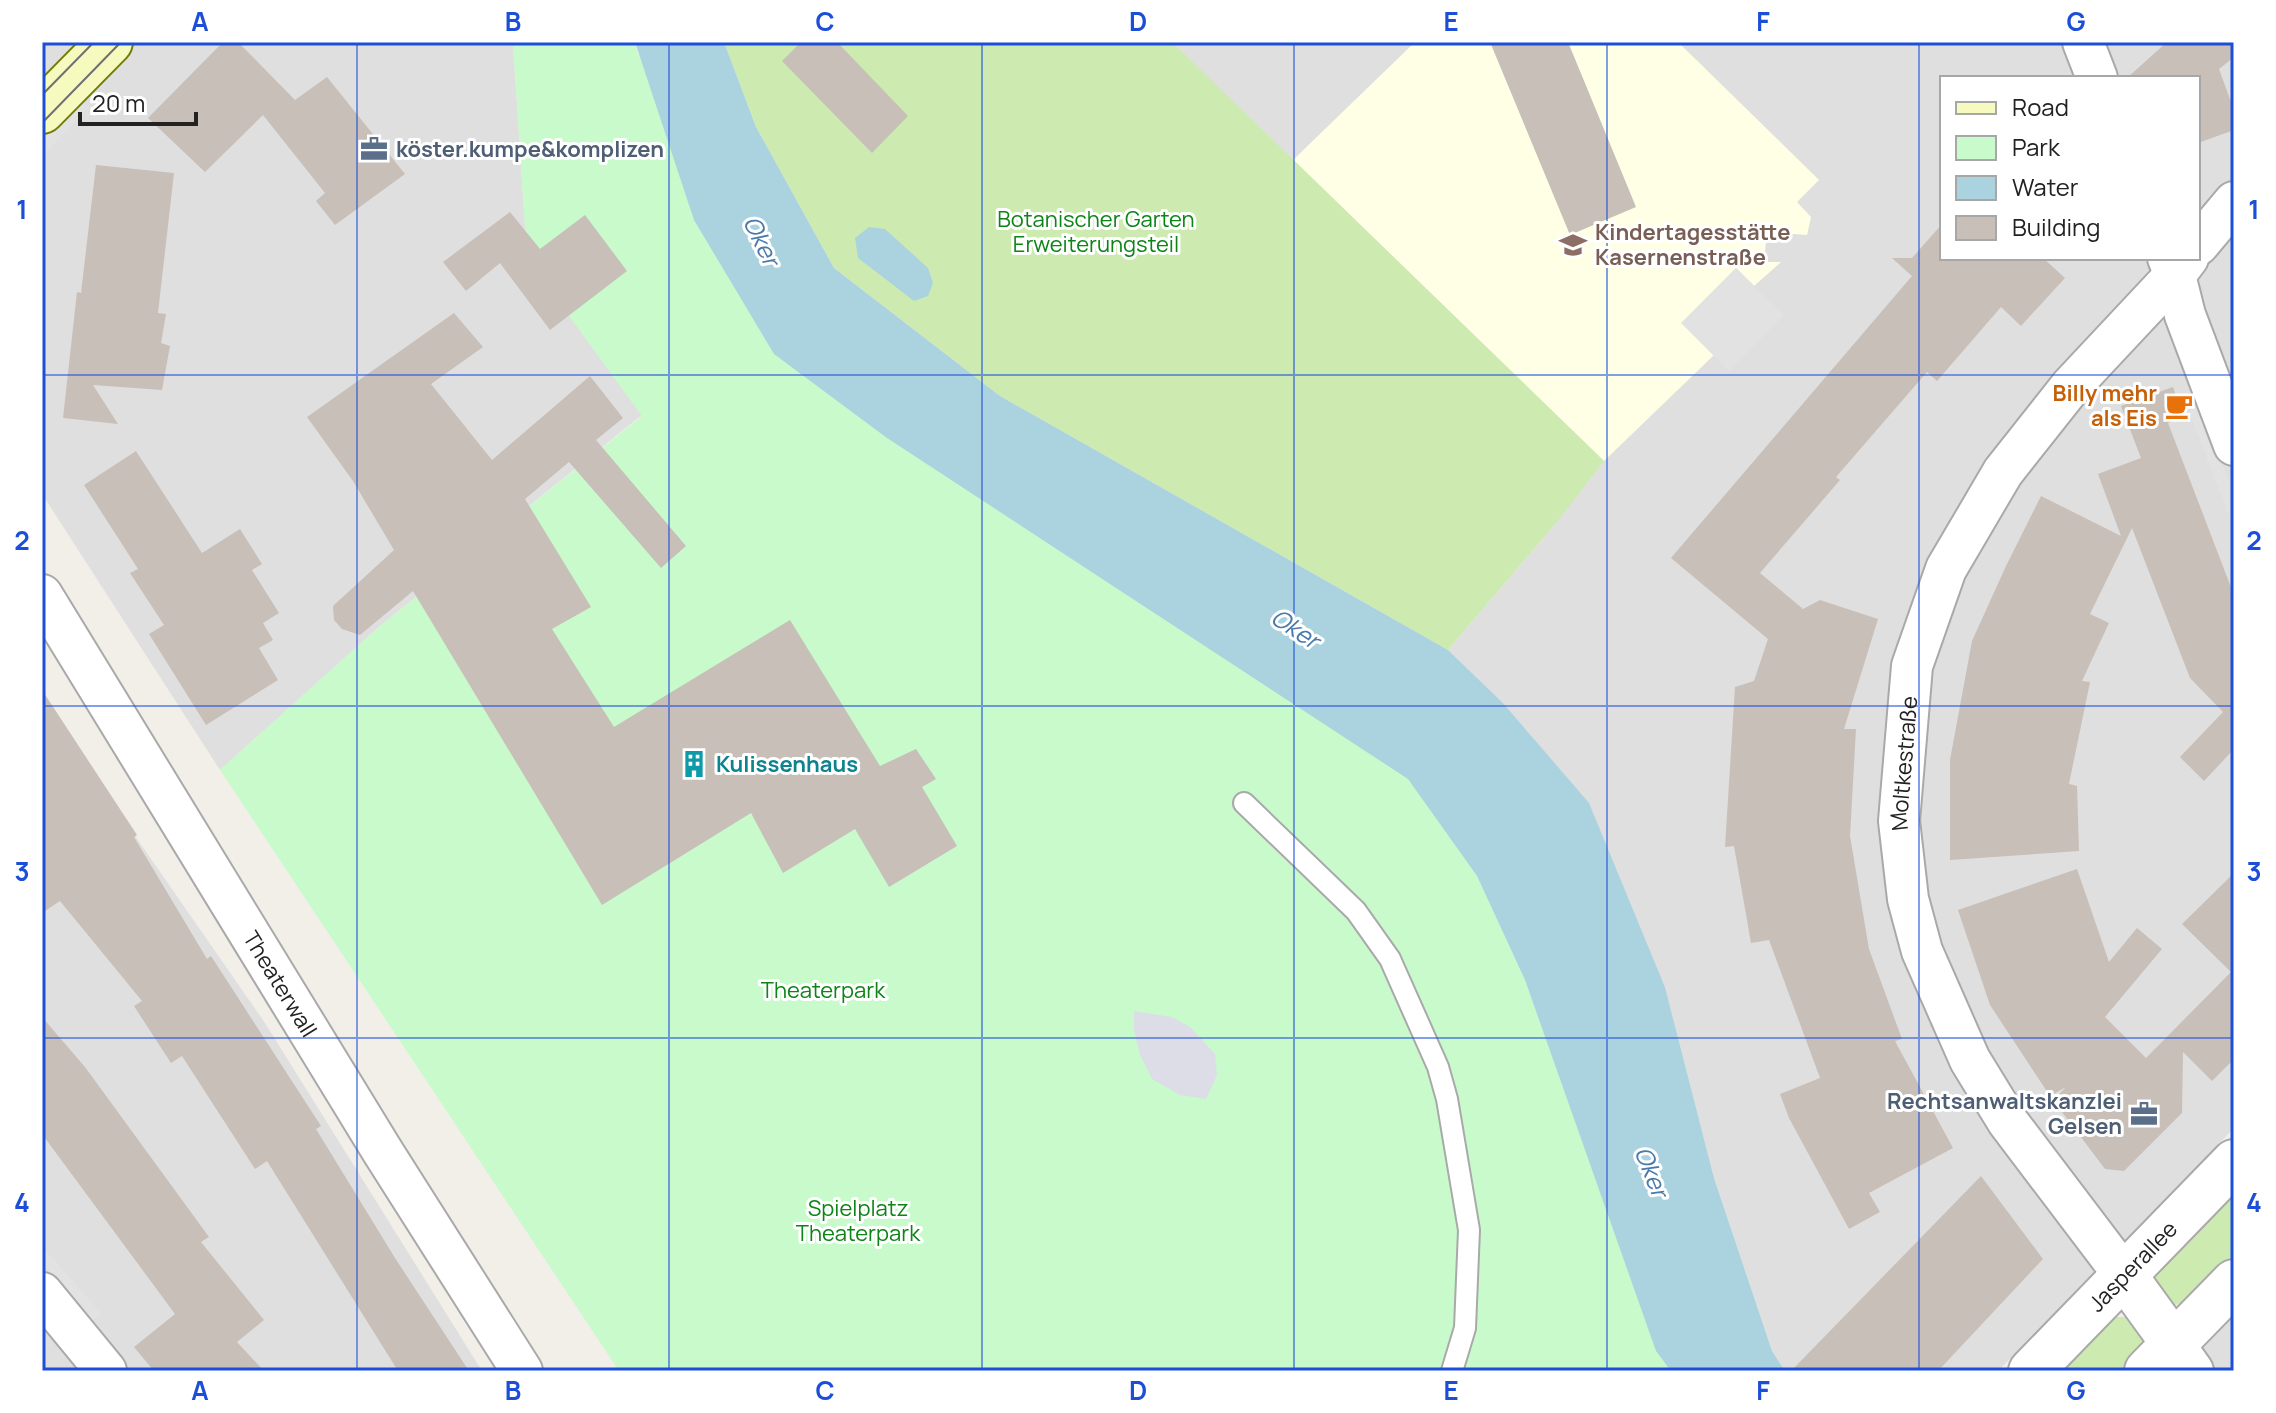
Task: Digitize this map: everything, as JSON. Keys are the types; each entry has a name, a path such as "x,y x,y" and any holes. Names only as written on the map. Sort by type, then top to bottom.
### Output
{"main road":[{"path":"42,111 110,42"}],"street":[{"path":"2083,42 2096,76"},
{"name":"Moltkestraße","path":"2200,239 2234,202"},
{"name":"Moltkestraße","path":"2124,1275 2008,1122 1970,1060 1922,951 1908,899 1899,821 1912,666 1946,569 2003,472 2071,386 2181,260"},
{"path":"2182,260 2185,315 2234,445"},
{"name":"Theaterwall","path":"42,595 378,1144 522,1371"},
{"name":"Jasperallee","path":"2031,1371 2234,1162"},
{"path":"2124,1275 2171,1362 2234,1282"},
{"path":"42,1293 106,1371"}],"lane":[{"path":"1244,803 1356,911 1390,959 1438,1067 1447,1099 1469,1230 1465,1328 1452,1371"}],"shaded area":[{"path":"42,42 513,42 527,258 642,415 380,626 220,770 42,494"},
{"path":"1172,42 2234,42 2234,1128 1998,1371 1785,1371 1772,1351 1714,1178 1665,987 1589,804 1503,703 1448,650 1556,523"},
{"name":"Kindertagesstätte Kasernenstraße","path":"1415,42 1678,42 1819,180 1797,202 1811,217 1807,235 1767,232 1764,262 1781,262 1754,286 1736,268 1682,323 1714,355 1604,461 1293,160"},
{"path":"78,98 89,107 42,157 42,138"},
{"path":"1736,268 1784,315 1729,371 1681,323"},
{"path":"2198,400 2234,494 2234,528 2189,412"},
{"path":"42,702 265,1023 482,1371 42,1371"},
{"path":"1134,1011 1172,1017 1190,1027 1215,1054 1217,1075 1206,1099 1180,1095 1152,1079 1140,1055 1134,1030"},
{"path":"42,1246 102,1314 92,1322 42,1264"},
{"path":"2234,1314 2234,1371 2178,1371"}],"green space":[{"name":"Theaterpark","path":"513,42 635,42 638,54 887,438 1408,778 1477,876 1525,980 1660,1352 1673,1371 619,1371 220,770 380,626 642,416 527,258"},
{"name":"Botanischer Garten Erweiterungsteil","path":"724,42 1172,42 1604,461 1556,523 1448,650 1000,396 834,268 756,127"},
{"path":"2234,1188 2234,1258 2195,1298 2173,1306 2152,1285 2157,1268"},
{"path":"2128,1317 2142,1339 2138,1356 2124,1371 2058,1371 2107,1321"}],"water":[{"name":"Oker","path":"635,42 724,42 756,127 834,268 1000,396 1448,650 1503,703 1589,803 1665,987 1714,1178 1772,1351 1785,1371 1671,1371 1656,1351 1525,980 1477,876 1408,779 887,438 774,354 694,220"},
{"path":"869,227 885,229 928,268 933,283 928,296 914,301 858,258 855,238"}],"building":[{"path":"223,42 238,42 295,100 327,77 405,174 335,225 316,201 325,193 263,115 205,172 148,118"},
{"path":"801,42 837,42 908,116 872,153 782,61"},
{"name":"Kindertagesstätte Kasernenstraße","path":"1490,42 1568,42 1636,207 1570,235"},
{"path":"2167,42 2234,42 2234,57 2219,69 2234,110 2234,130 2200,142 2200,76 2129,76"},
{"path":"96,165 174,173 158,313 166,314 161,343 170,346 162,390 93,385 118,424 63,418 77,292 81,293"},
{"path":"510,212 540,249 585,215 627,271 550,330 500,263 466,291 443,262"},
{"path":"1940,226 1940,260 2045,260 2065,278 2021,326 2001,307 1937,381 1927,372 1836,477 1840,480 1760,573 1803,609 1820,600 1878,619 1844,729 1856,729 1850,836 1869,949 1902,1039 1895,1041 1953,1148 1869,1193 1880,1212 1849,1229 1789,1118 1780,1094 1820,1078 1769,940 1751,943 1734,846 1725,847 1735,687 1754,681 1768,639 1671,558 1912,276 1892,258 1912,258"},
{"path":"454,313 483,347 431,384 492,460 590,376 623,418 596,440 686,546 661,568 569,462 525,499 591,607 552,629 614,727 790,620 880,766 916,749 936,779 922,787 957,846 889,887 855,829 783,873 751,813 602,905 413,591 360,635 342,629 334,620 333,606 394,550 353,481 307,417"},
{"path":"2173,387 2183,417 2168,423 2234,595 2234,749 2204,781 2180,757 2223,712 2190,678 2132,528 2090,614 2109,623 2082,681 2090,682 2069,784 2077,786 2079,851 1950,860 1950,760 1972,641 2006,566 2041,496 2121,536 2098,474 2141,458 2121,406"},
{"path":"136,451 202,553 240,529 262,564 252,570 279,613 263,623 273,640 259,648 278,680 206,725 149,634 164,625 130,573 138,569 84,485"},
{"path":"42,690 137,835 134,837 207,959 211,956 321,1126 316,1129 469,1371 398,1371 267,1161 255,1169 182,1056 171,1063 134,1006 142,1001 60,901 42,913"},
{"path":"2077,869 2109,962 2137,928 2162,949 2105,1017 2146,1058 2231,972 2182,924 2234,873 2234,1059 2212,1081 2183,1052 2182,1113 2124,1171 2105,1169 2053,1100 2066,1087 2050,1096 1990,1005 1958,910"},
{"path":"42,1017 85,1067 209,1237 201,1242 264,1320 237,1342 264,1371 154,1371 134,1347 175,1314 42,1134"},
{"path":"1981,1176 2043,1259 1938,1371 1791,1371"}],"tram line":[{"path":"42,95 94,42"},
{"path":"42,123 121,42"}],"place":[{"name":"köster.kumpe&komplizen","path":"374,149"},
{"name":"Kindertagesstätte Kasernenstraße","path":"1573,245"},
{"name":"Billy mehr als Eis","path":"2179,406"},
{"name":"Kulissenhaus","path":"694,764"},
{"name":"Rechtsanwaltskanzlei Gelsen","path":"2144,1114"}],"park label":[{"name":"Spielplatz Theaterpark","path":"858,1220"}]}
